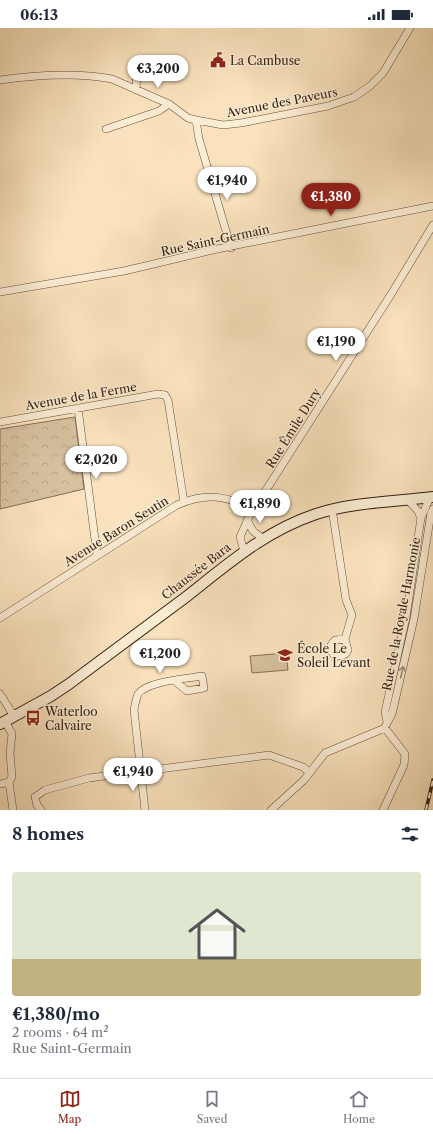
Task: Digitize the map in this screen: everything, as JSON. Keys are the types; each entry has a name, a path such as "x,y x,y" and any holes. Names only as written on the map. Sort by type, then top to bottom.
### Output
{"main road":[{"name":"Chaussée Bara","path":"6,721 51,696 69,684 262,538 294,522 332,509 431,497"}],"street":[{"name":"Avenue des Paveurs","path":"0,80 25,77 94,76 112,78 169,104 188,118 223,125 241,123 344,101 365,90 383,73 410,28"},
{"path":"136,90 137,70"},
{"path":"106,129 159,112 169,104"},
{"path":"196,120 199,139 231,248"},
{"name":"Rue Saint-Germain","path":"0,292 94,277 217,249 231,248 364,219 433,206"},
{"name":"Rue Émile Dury","path":"244,551 240,537 253,508 268,487 382,308 433,225"},
{"name":"Avenue de la Ferme","path":"0,422 158,394 165,395 168,400 184,502"},
{"path":"78,408 97,555"},
{"name":"Avenue Baron Seutin","path":"0,618 97,555 184,502 214,497 231,498 253,508"},
{"name":"Rue de la Royale Harmonie","path":"386,725 384,712 406,618 421,518 431,497"},
{"path":"408,500 418,511 421,518"},
{"path":"332,509 346,600 352,615 345,639"},
{"name":"Rue de la Royale Harmonie","path":"386,725 392,714 414,619 431,513 433,509"},
{"path":"247,520 253,531 262,538"},
{"path":"145,810 134,710 136,701 143,689 151,685 175,681"},
{"path":"0,694 6,721 12,734 10,754 12,776 10,782 13,810"},
{"path":"272,810 292,792 325,754 386,725 404,754 404,765 384,810"},
{"path":"41,810 36,804 33,796 45,790 88,778 269,755 303,767 310,772"},
{"path":"0,784 10,782"}],"green space":[{"path":"75,417 84,489 0,509 0,429"},
{"path":"286,653 288,670 252,673 250,656"}],"railway":[{"path":"426,810 433,780"}],"place":[{"name":"La Cambuse","path":"218,60"},
{"name":"École Le Soleil Levant","path":"285,655"},
{"name":"Waterloo Calvaire","path":"33,718"}]}
